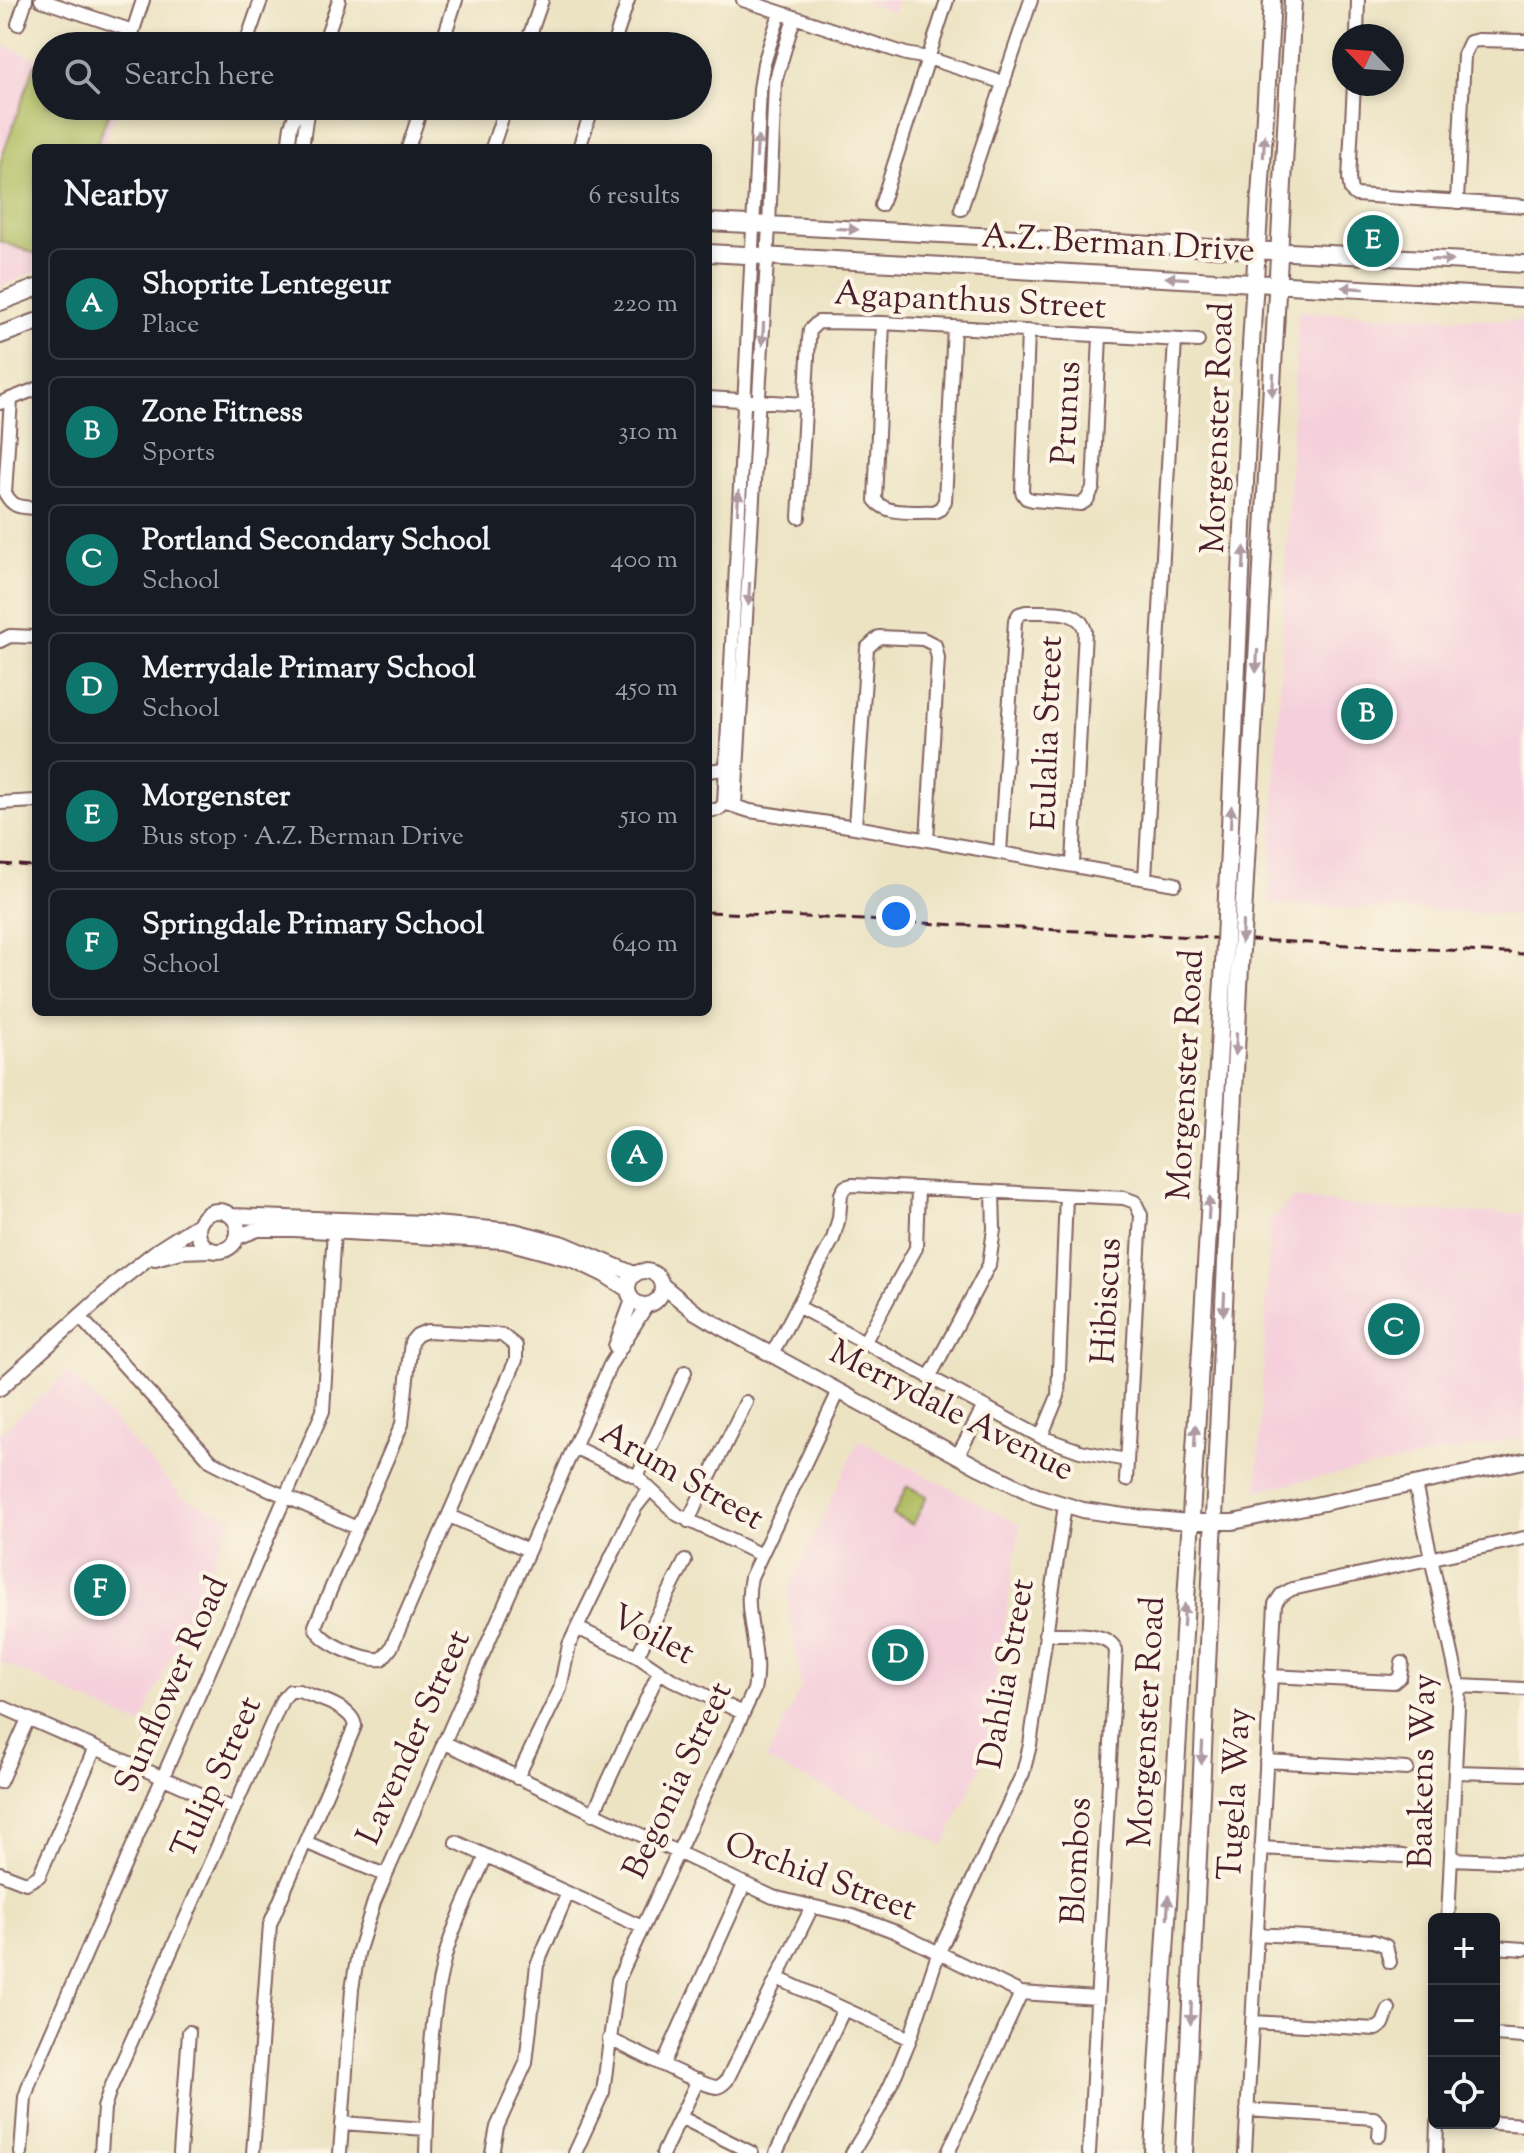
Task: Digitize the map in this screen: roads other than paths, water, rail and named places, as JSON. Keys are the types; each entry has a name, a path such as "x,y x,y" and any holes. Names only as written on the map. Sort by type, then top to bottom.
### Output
{"main road":[{"name":"Morgenster Road","path":"1236,896 1255,282 1272,0"},
{"name":"Morgenster Road","path":"1153,2153 1189,1522 1232,965 1280,252 1293,0"},
{"name":"A.Z. Berman Drive","path":"712,222 1524,264"},
{"name":"A.Z. Berman Drive","path":"712,253 1524,298"},
{"path":"0,302 32,290"},
{"path":"0,335 32,323"},
{"name":"Morgenster Road","path":"1184,2153 1214,1523 1232,965"}],"street":[{"path":"18,24 26,0"},
{"path":"41,0 133,31 143,0"},
{"path":"250,32 261,0"},
{"path":"328,32 339,0"},
{"path":"446,32 456,0"},
{"path":"531,32 542,0"},
{"path":"618,32 628,0"},
{"path":"743,0 1004,83"},
{"path":"881,205 947,0"},
{"path":"961,209 1031,0"},
{"path":"1357,24 1358,0"},
{"path":"761,225 762,74 780,13"},
{"path":"732,768 743,399 776,71 794,18"},
{"path":"1457,202 1464,55 1470,42 1478,40 1524,41"},
{"path":"1353,96 1351,191 1363,197 1524,206"},
{"path":"288,144 294,120"},
{"path":"303,144 306,120"},
{"path":"409,144 417,120"},
{"path":"493,144 501,120"},
{"path":"580,144 588,120"},
{"path":"730,805 759,401 759,256"},
{"name":"Agapanthus Street","path":"799,517 809,339 814,324 823,321 883,323 1198,341"},
{"path":"883,323 875,500 888,510 934,512 945,501 954,328"},
{"name":"Prunus","path":"1028,332 1022,492 1026,498 1033,500 1081,504 1093,488 1100,336"},
{"path":"1145,879 1175,340"},
{"path":"32,391 5,401 5,493 17,507 32,508"},
{"path":"712,398 804,404"},
{"name":"Eulalia Street","path":"1000,853 1015,621 1019,614 1026,612 1072,614 1081,619 1085,631 1073,864"},
{"path":"0,641 10,636 32,637"},
{"path":"855,827 867,648 879,637 923,639 935,645 938,658 927,840"},
{"path":"712,770 732,768"},
{"path":"0,803 32,801"},
{"path":"712,810 730,805 750,811 1073,864 1175,884"},
{"name":"Hibiscus","path":"772,1354 833,1239 845,1187 1124,1198 1135,1202 1141,1215 1126,1480"},
{"path":"864,1343 916,1248 918,1188"},
{"path":"929,1378 989,1265 993,1241 993,1192"},
{"path":"1041,1437 1058,1396 1066,1196"},
{"path":"0,1388 118,1281 157,1251 198,1225 211,1212 464,1232 562,1256 596,1270 629,1294 651,1304 660,1295 662,1285 659,1277 650,1271 634,1274 548,1239 514,1231 464,1232 258,1229 237,1237 226,1250 181,1251 147,1260"},
{"path":"232,1216 237,1226 237,1237"},
{"path":"198,1225 200,1241 209,1250"},
{"name":"Sunflower Road","path":"21,2153 27,2087 319,1421 325,1403 334,1230"},
{"path":"629,1294 634,1274"},
{"name":"Merrydale Avenue","path":"662,1285 695,1312 1018,1488 1096,1513 1214,1523 1269,1516 1524,1461"},
{"name":"Lavender Street","path":"340,2153 356,1963 369,1915 610,1365 629,1294"},
{"name":"Merrydale Avenue","path":"651,1304 695,1312"},
{"name":"Lavender Street","path":"610,1365 651,1304"},
{"path":"797,1306 1041,1437 1080,1451 1126,1460"},
{"path":"79,1316 211,1461 357,1528"},
{"path":"427,1331 502,1335 514,1342 516,1360 449,1516 391,1648 377,1660 322,1640 315,1631 317,1618 357,1528 402,1424 411,1342 427,1331"},
{"path":"637,1477 685,1372"},
{"name":"Begonia Street","path":"575,2153 603,2092 618,1980 754,1690 757,1672 748,1601 751,1577 839,1391"},
{"path":"688,1521 746,1402"},
{"path":"958,1455 983,1408"},
{"name":"Arum Street","path":"574,1447 637,1477 668,1507 688,1521 761,1555"},
{"name":"Baakens Way","path":"1415,1484 1459,1686 1448,1913"},
{"path":"517,1778 557,1699 569,1645 635,1508 650,1489"},
{"name":"Dahlia Street","path":"852,2153 879,2109 910,2039 938,1954 1023,1773 1030,1745 1065,1505"},
{"path":"449,1516 528,1550"},
{"name":"Tugela Way","path":"1245,2153 1270,1676 1277,1600 1285,1593 1524,1538"},
{"path":"637,1656 685,1561"},
{"name":"Voilet","path":"577,1628 637,1656 659,1672 743,1713"},
{"name":"Blombos","path":"1045,1634 1101,1637 1111,1641 1116,1650 1089,2153"},
{"path":"1270,1676 1394,1682 1400,1677 1402,1663"},
{"path":"593,1814 659,1672"},
{"path":"1459,1686 1524,1689"},
{"name":"Tulip Street","path":"101,2153 104,2108 109,2092 282,1700 288,1693 299,1691 347,1712 354,1719 354,1731 273,1915 267,1939 253,2153"},
{"path":"0,1706 234,1809"},
{"path":"0,1782 28,1719"},
{"name":"Orchid Street","path":"443,1742 773,1897 868,1921 1021,1993 1097,1998"},
{"path":"0,1873 26,1883 39,1876 95,1748"},
{"path":"1266,1761 1407,1769"},
{"path":"1456,1772 1524,1774"},
{"path":"305,1842 385,1875"},
{"path":"456,1842 642,1927"},
{"path":"1261,1848 1403,1856"},
{"path":"426,2153 434,2021 443,1966 486,1856"},
{"path":"1451,1859 1524,1862"},
{"path":"663,2064 744,1885"},
{"path":"492,2153 497,2127 526,2063 537,1965 567,1895"},
{"path":"609,2039 716,2087 725,2082 812,1907"},
{"path":"1257,1934 1373,1941 1386,1946 1390,1962"},
{"path":"1500,1947 1524,1949"},
{"path":"777,1978 910,2039"},
{"path":"948,2153 1021,1993"},
{"path":"776,2153 844,2009"},
{"path":"1252,2022 1376,2029 1383,2024 1389,2009"},
{"path":"180,2153 189,2032"},
{"path":"1500,2035 1524,2037"},
{"path":"663,2153 698,2080"},
{"path":"1247,2110 1374,2118 1380,2124 1379,2136"},
{"path":"680,2117 752,2153"},
{"path":"342,2123 426,2129"},
{"path":"1500,2123 1524,2125"},
{"path":"1436,2153 1437,2129"}],"railway":[{"path":"0,864 32,866"},
{"path":"712,912 1524,954"}],"place":[{"name":"Morgenster","path":"1373,241"},
{"name":"Zone Fitness","path":"1367,714"},
{"name":"Shoprite Lentegeur","path":"637,1156"},
{"name":"Portland Secondary School","path":"1394,1329"},
{"name":"Springdale Primary School","path":"100,1590"},
{"name":"Merrydale Primary School","path":"898,1655"}]}
